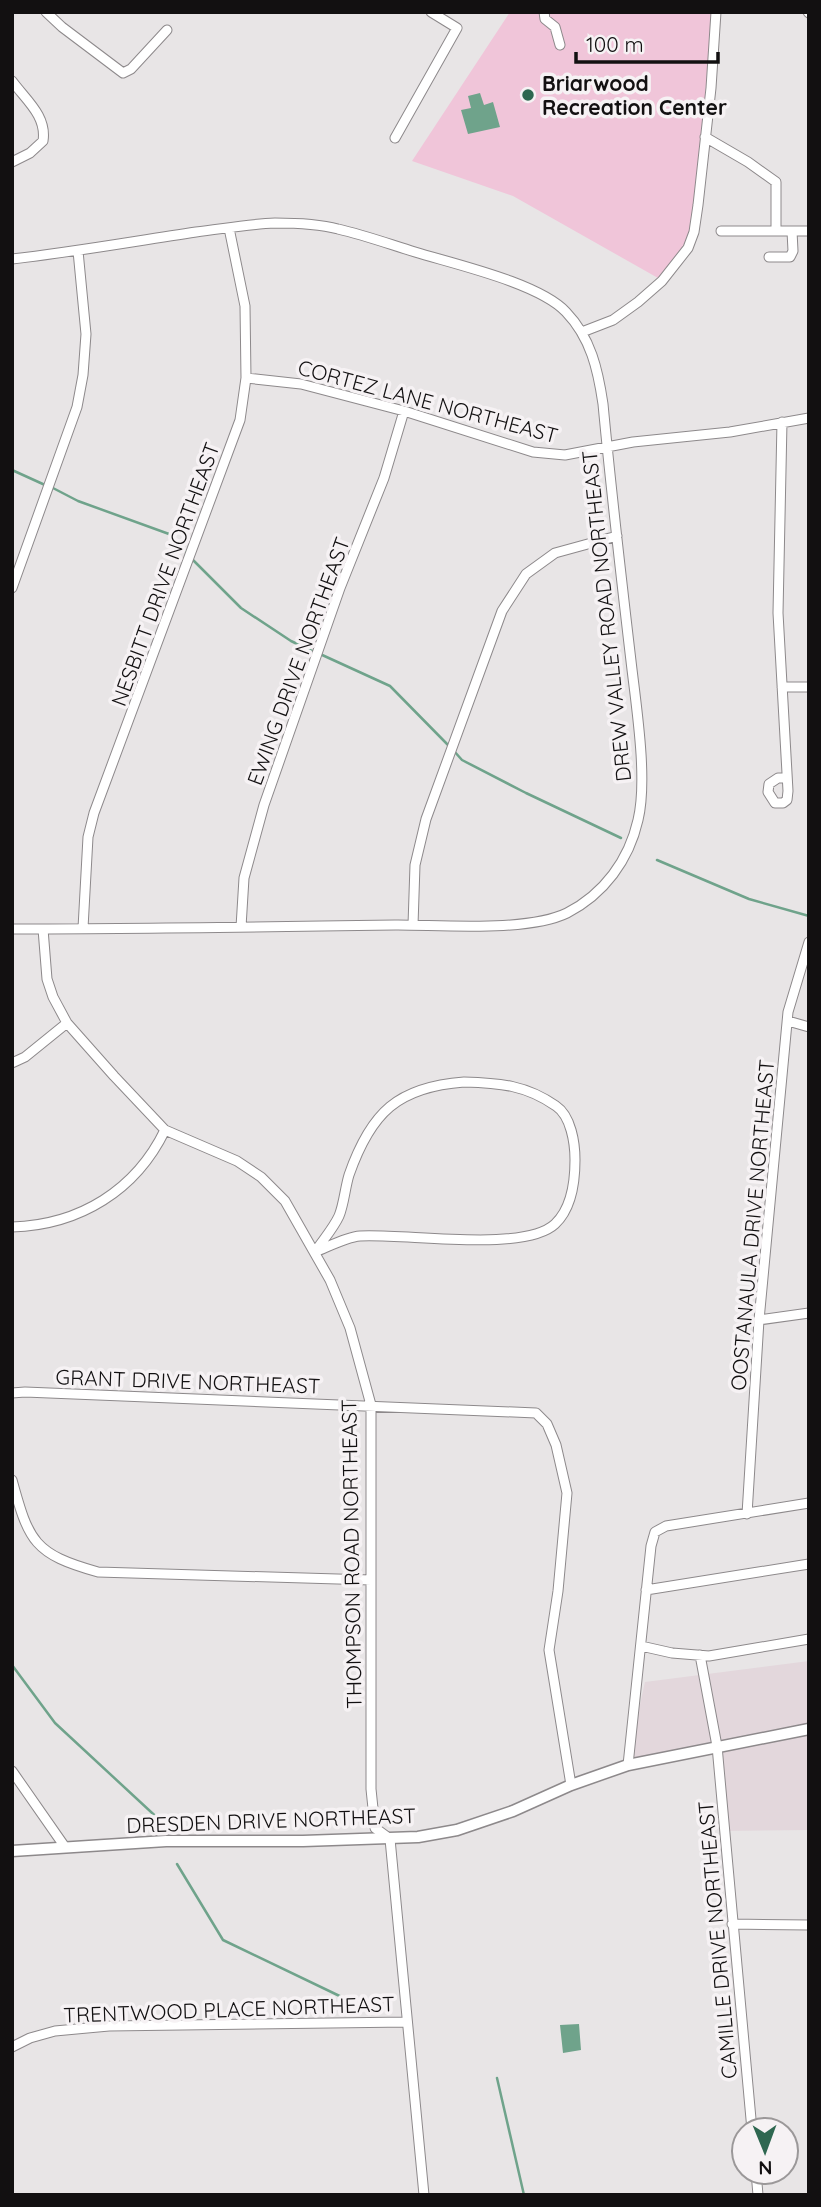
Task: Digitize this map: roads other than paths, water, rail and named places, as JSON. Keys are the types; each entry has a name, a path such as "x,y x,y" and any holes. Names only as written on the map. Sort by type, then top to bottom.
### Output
{"street":[{"path":"46,12 123,73 131,69 167,30"},
{"path":"395,138 457,29 431,12"},
{"path":"544,12 545,19 555,27 560,45"},
{"path":"582,332 613,320 638,302 662,281 688,248 694,232 716,12"},
{"path":"12,81 45,128 43,141 30,153 12,162"},
{"path":"705,137 776,182 776,230"},
{"name":"DREW VALLEY ROAD NORTHEAST","path":"12,259 275,223 336,228 522,286 553,301 566,311 582,332 597,369 642,783 639,817 631,848 615,873 597,892 568,912 544,921 523,924 12,929"},
{"name":"NESBITT DRIVE NORTHEAST","path":"83,928 88,837 94,813 240,420 246,378 245,306 229,228"},
{"path":"721,231 809,231"},
{"path":"769,257 790,257 793,251 793,231"},
{"path":"12,588 77,407 86,334 78,251"},
{"name":"CORTEZ LANE NORTHEAST","path":"246,378 301,384 404,411 533,452 565,455 633,442 730,432 809,418"},
{"name":"EWING DRIVE NORTHEAST","path":"241,927 244,878 264,805 340,588 384,478 404,411"},
{"path":"782,422 778,612 786,778"},
{"path":"413,925 415,865 426,819 502,611 526,574 555,554 617,536"},
{"path":"782,687 809,687"},
{"name":"THOMPSON ROAD NORTHEAST","path":"43,929 47,979 53,998 67,1023 165,1130 237,1161 261,1177 285,1201 330,1280 350,1328 372,1405 371,1789 375,1828 390,1839"},
{"name":"OOSTANAULA DRIVE NORTHEAST","path":"747,1514 759,1320 788,1021 791,996 809,942"},
{"path":"788,1021 809,1027"},
{"path":"12,1063 25,1057 67,1023"},
{"path":"455,1083 505,1084 541,1096 561,1109 575,1148 575,1181 565,1214 553,1227 534,1235 505,1240 357,1236 315,1252 339,1216 349,1174 368,1133 388,1106 414,1091 435,1084 455,1083"},
{"path":"12,1227 29,1226 78,1213 109,1197 132,1180 154,1152 165,1130"},
{"path":"759,1320 809,1313"},
{"name":"GRANT DRIVE NORTHEAST","path":"12,1393 45,1392 536,1413 547,1424 556,1445 567,1493 550,1650 571,1785"},
{"path":"12,1480 22,1515 32,1537 43,1549 69,1564 98,1572 151,1575 372,1580"},
{"path":"628,1765 651,1546 655,1532 666,1526 809,1503"},
{"path":"646,1590 809,1564"},
{"path":"641,1646 672,1653 709,1656 809,1639"},
{"name":"CAMILLE DRIVE NORTHEAST","path":"700,1655 717,1746 751,2116"},
{"name":"DRESDEN DRIVE NORTHEAST","path":"12,1851 166,1841 390,1839 457,1830 513,1811 571,1785 628,1765 809,1729"},
{"path":"12,1770 65,1847"},
{"path":"390,1839 424,2195"},
{"path":"732,1924 809,1925"},
{"name":"TRENTWOOD PLACE NORTHEAST","path":"12,2047 30,2038 55,2031 109,2026 407,2022"}],"waterway":[{"path":"12,470 45,485"},
{"path":"51,487 78,501 169,534 188,554"},
{"path":"192,559 241,608 291,641 314,652"},
{"path":"320,654 390,686 449,746"},
{"path":"454,751 462,760 621,838"},
{"path":"657,860 749,899 809,916"},
{"path":"12,1665 55,1723 164,1824"},
{"path":"177,1864 223,1940 350,2001"},
{"path":"497,2078 524,2195"}],"place":[{"name":"Briarwood Recreation Center","path":"528,95"}]}
